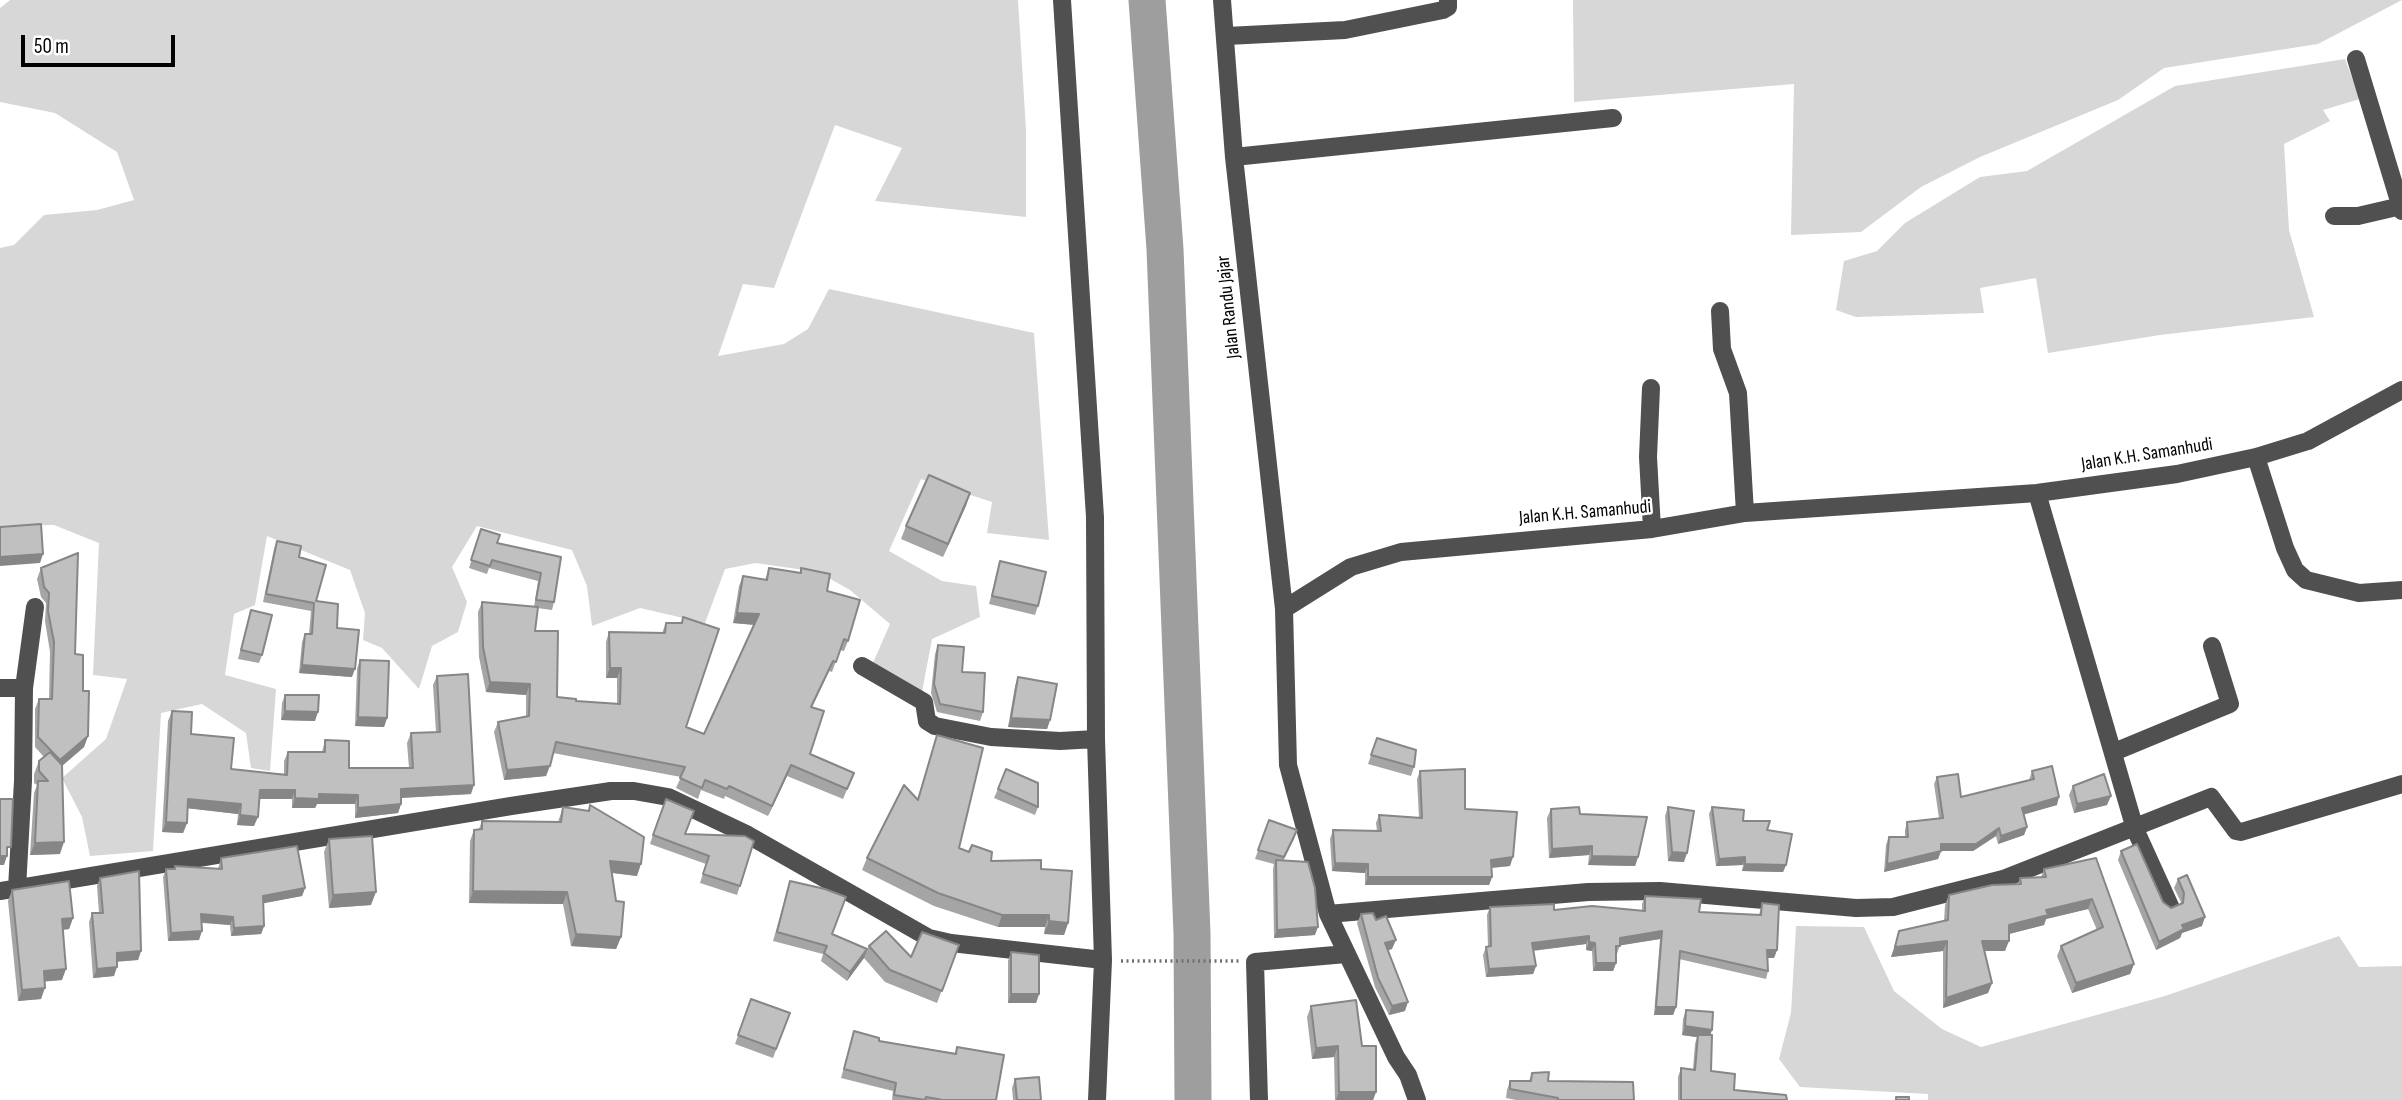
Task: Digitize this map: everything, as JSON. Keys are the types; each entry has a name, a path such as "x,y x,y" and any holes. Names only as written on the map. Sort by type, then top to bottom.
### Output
{"street":[{"path":"1062,0 1096,517 1096,739 1102,960 1097,1100"},
{"name":"Jalan Randu Jajar","path":"1222,0 1227,36 1234,157 1284,609"},
{"path":"1227,36 1345,30 1443,10 1448,7 1448,0"},
{"path":"2334,216 2358,216 2401,209 2356,59"},
{"path":"1234,157 1613,118"},
{"path":"1720,311 1722,349 1738,393 1745,513"},
{"path":"1651,388 1648,457 1652,529"},
{"name":"Jalan K.H. Samanhudi","path":"1284,609 1351,568 1389,555 1461,545 1652,529 1745,513 2037,493 2177,474 2256,457 2308,441 2402,390"},
{"path":"2256,457 2285,548 2301,575 2322,587 2359,593 2402,590"},
{"path":"2037,493 2135,829 2170,906"},
{"path":"35,607 24,688 23,781 9,889 511,806 611,791 635,791 668,797 748,835 929,938 951,943 1102,960"},
{"path":"1284,609 1288,765 1328,914 1408,1076 1417,1100"},
{"path":"2114,752 2230,704 2212,646"},
{"path":"862,666 924,702 929,725 991,737 1066,741 1096,739"},
{"path":"0,688 24,688"},
{"path":"1328,914 1588,892 1660,891 1877,908 2003,879 2211,797 2217,801 2236,831 2241,832 2402,784"},
{"path":"1259,1100 1255,962 1346,954"}],"path":[{"path":"1131,962 1244,961"}],"shaded area":[{"path":"10,0 1018,0 1026,130 1026,217 875,201 902,148 835,125 774,288 743,284 718,356 784,344 808,329 829,289 1034,333 1049,540 987,533 992,502 921,479 889,551 942,581 976,586 980,617 932,639 922,692 872,665 890,624 850,590 818,572 756,563 725,569 705,623 640,608 592,626 587,586 572,550 477,526 452,567 467,602 458,632 432,646 419,689 382,648 363,640 365,613 350,570 267,536 255,605 234,614 225,675 276,689 270,771 251,768 246,733 202,704 161,713 153,851 90,856 82,817 62,778 106,739 127,679 93,675 99,543 54,525 0,526 0,248 14,245 44,215 97,210 134,200 117,152 55,113 0,102 0,8"},
{"path":"1573,0 2402,0 2318,44 2164,68 2118,100 1980,157 1921,187 1861,232 1791,235 1794,84 1574,102"},
{"path":"2345,59 2360,99 2323,110 2330,121 2284,144 2289,230 2314,317 2160,335 2048,353 2036,278 1980,288 1984,313 1856,317 1836,310 1844,261 1877,251 1905,223 1980,177 2027,171 2175,86"},
{"path":"1796,926 1864,927 1894,991 1942,1029 1981,1047 2165,996 2339,936 2359,967 2402,966 2402,1100 1928,1100 1928,1094 1800,1087 1779,1059 1791,1013"}],"building":[{"path":"929,475 970,493 948,544 906,526"},
{"path":"41,524 43,554 0,557 0,527"},
{"path":"481,529 500,535 497,543 561,557 554,602 536,600 541,573 492,560 490,566 471,560"},
{"path":"277,541 301,546 299,557 326,565 316,601 338,604 337,628 359,630 355,669 302,665 305,634 312,634 314,603 266,594"},
{"path":"78,553 75,654 83,655 83,691 89,691 88,736 60,760 38,737 39,699 52,699 54,642 48,611 49,593 44,587 41,568"},
{"path":"1000,561 1046,572 1038,606 992,596"},
{"path":"769,568 801,573 801,568 830,574 827,591 860,600 848,641 844,639 836,662 833,661 811,707 824,711 810,754 854,773 847,789 791,765 772,806 729,786 727,789 705,780 702,788 680,778 685,767 556,742 550,766 507,770 498,722 529,716 530,684 490,682 483,647 482,602 538,607 535,631 558,631 557,697 576,701 620,704 621,668 610,668 609,632 665,633 666,623 682,623 683,617 719,629 686,727 704,734 759,614 737,613 743,576 767,580"},
{"path":"251,610 272,615 262,655 241,650"},
{"path":"938,645 964,647 962,672 985,673 983,712 940,704 934,684"},
{"path":"360,660 389,661 387,718 358,717"},
{"path":"468,674 474,785 401,789 401,804 358,808 358,795 319,794 319,799 295,798 295,790 260,790 258,817 240,815 241,804 188,799 187,823 166,822 172,711 192,712 191,734 234,738 231,769 287,775 288,752 325,752 325,740 349,741 349,768 413,768 411,733 440,732 437,676"},
{"path":"1018,677 1057,684 1050,720 1011,718"},
{"path":"285,695 319,695 318,712 285,711"},
{"path":"937,735 983,748 959,848 969,852 972,845 992,852 991,861 1041,860 1041,869 1072,871 1068,923 1049,921 1049,915 1002,915 938,893 867,858 904,785 918,800"},
{"path":"1377,738 1416,750 1414,767 1371,755"},
{"path":"50,752 62,765 64,842 35,843 38,781 48,781 39,771 39,761"},
{"path":"2052,766 2059,797 2022,808 2027,827 2001,836 1999,828 1976,844 1941,844 1941,851 1887,864 1889,837 1908,837 1907,822 1943,818 1937,777 1958,774 1961,797 2034,779 2032,771"},
{"path":"1006,769 1038,783 1038,807 998,789"},
{"path":"1465,769 1465,809 1517,812 1513,857 1491,860 1492,877 1368,877 1368,864 1335,863 1333,830 1381,831 1379,815 1422,818 1420,771"},
{"path":"2104,774 2111,796 2077,804 2073,786"},
{"path":"0,799 13,799 11,847 7,847 7,856 0,856"},
{"path":"666,799 694,811 685,834 745,836 754,841 740,886 703,874 709,856 653,835"},
{"path":"590,805 644,837 641,864 610,861 616,901 624,902 621,937 576,934 567,892 473,891 474,830 482,829 482,821 561,822 563,807 589,811"},
{"path":"1579,807 1580,814 1647,817 1638,857 1592,856 1592,846 1552,849 1551,809"},
{"path":"1668,807 1694,811 1687,853 1672,852"},
{"path":"1712,807 1744,810 1743,821 1770,821 1767,830 1792,834 1786,865 1745,864 1745,857 1719,859"},
{"path":"1269,820 1297,830 1284,857 1258,850"},
{"path":"372,836 376,892 333,895 329,839"},
{"path":"2137,844 2163,902 2171,908 2183,903 2184,893 2178,879 2187,875 2205,917 2182,925 2184,929 2159,942 2121,851"},
{"path":"297,846 305,888 263,896 264,926 234,928 233,917 201,914 202,931 171,933 166,869 175,869 175,866 222,869 221,858"},
{"path":"2096,858 2134,964 2076,983 2061,946 2103,927 2092,899 2046,910 2048,915 2009,925 2009,941 1982,941 1992,983 1946,998 1947,941 1895,947 1899,931 1948,920 1949,895 1992,885 2021,884 2020,878 2046,877 2044,869"},
{"path":"1276,860 1308,862 1315,888 1318,927 1277,930"},
{"path":"139,871 141,951 117,953 117,967 97,969 92,913 103,913 100,878"},
{"path":"69,881 73,918 62,919 66,969 44,971 45,988 22,990 12,890"},
{"path":"790,881 846,897 832,934 867,949 850,972 824,953 827,946 777,932"},
{"path":"1645,896 1701,899 1699,912 1761,915 1762,903 1779,905 1777,950 1767,950 1768,971 1680,951 1676,1007 1656,1007 1662,931 1620,938 1620,946 1616,946 1616,963 1596,963 1595,943 1589,942 1589,936 1532,943 1536,966 1489,969 1486,947 1491,946 1490,907 1554,904 1554,910 1592,906 1645,911"},
{"path":"1373,913 1376,920 1386,916 1396,940 1385,943 1408,1002 1392,1006 1378,978 1361,914"},
{"path":"886,931 911,957 922,932 959,945 942,991 890,970 869,946"},
{"path":"1011,952 1039,955 1039,994 1011,994"},
{"path":"751,999 790,1013 776,1049 738,1035"},
{"path":"1356,1000 1362,1046 1376,1046 1376,1092 1339,1092 1338,1046 1316,1048 1311,1006"},
{"path":"1686,1010 1713,1012 1712,1030 1685,1026"},
{"path":"854,1031 879,1038 879,1041 956,1054 957,1047 1004,1055 996,1100 943,1100 926,1097 925,1100 894,1095 896,1083 844,1069"},
{"path":"1698,1035 1712,1035 1711,1071 1735,1074 1734,1090 1786,1095 1787,1100 1681,1100 1681,1068 1695,1070"},
{"path":"1549,1072 1548,1081 1633,1082 1634,1100 1558,1100 1510,1089 1510,1081 1531,1081 1532,1073"},
{"path":"1039,1077 1041,1100 1017,1100 1015,1079"},
{"path":"1896,1097 1909,1097 1909,1100 1896,1100"}],"waterway":[{"path":"1147,0 1165,249 1192,933 1193,1100"}]}
